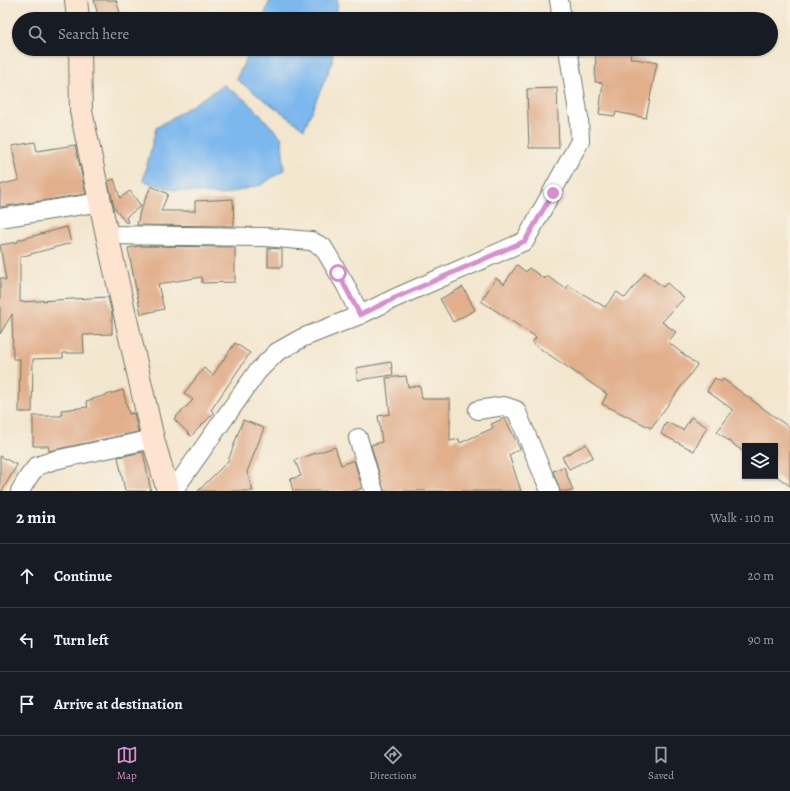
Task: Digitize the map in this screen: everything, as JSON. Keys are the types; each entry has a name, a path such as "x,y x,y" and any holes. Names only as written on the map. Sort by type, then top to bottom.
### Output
{"main road":[{"path":"76,0 77,12"},
{"path":"80,56 81,111 153,439 168,491"}],"street":[{"path":"559,0 561,12"},
{"path":"173,491 257,372 277,352 302,338 360,315 525,241 580,141 580,118 569,56"},
{"path":"0,218 101,202"},
{"path":"107,235 265,237 311,241 323,247 346,286 360,315"},
{"path":"478,410 504,406 516,410 550,491"},
{"path":"358,438 374,491"},
{"path":"20,491 37,466 55,460 153,439"}],"water":[{"path":"274,0 338,0 337,12 265,12 269,2"},
{"path":"248,56 332,56 332,63 304,129 236,79"},
{"path":"224,85 248,102 282,138 284,170 261,185 222,195 174,190 143,181 156,128"}],"building":[{"path":"94,0 116,0 120,12 97,12"},
{"path":"596,56 630,56 630,58 657,63 646,118 616,112 615,116 599,114 603,83 595,82"},
{"path":"557,88 559,148 529,148 527,89"},
{"path":"35,142 37,151 75,145 86,194 0,207 0,185 19,180 12,146"},
{"path":"114,179 120,198 130,191 141,206 126,217 128,222 126,223 114,207 108,181"},
{"path":"151,186 168,194 161,211 195,211 195,201 233,199 234,226 137,225 140,211"},
{"path":"67,227 71,243 20,257 20,302 108,297 112,314 112,334 83,335 84,353 63,353 63,358 33,359 32,412 19,412 20,359 13,359 12,314 0,334 0,278 6,280 0,245 18,242 18,240"},
{"path":"139,246 235,247 235,282 202,283 202,277 158,284 164,309 141,314 128,248"},
{"path":"268,248 282,249 282,267 268,267"},
{"path":"517,265 526,272 529,268 545,279 547,276 566,289 568,285 605,307 617,292 625,298 645,273 663,287 667,283 684,298 662,322 676,332 668,342 697,365 651,428 602,404 607,394 532,343 536,337 481,301 496,278 504,284"},
{"path":"463,287 475,310 453,322 440,299"},
{"path":"235,343 250,353 211,410 214,413 191,436 174,419 193,400 184,393 204,368 213,375"},
{"path":"391,362 393,375 358,380 356,368"},
{"path":"406,376 408,387 420,386 422,399 450,399 450,441 459,439 460,443 493,428 491,424 505,418 520,449 509,455 521,491 384,491 371,445 382,442 378,416 390,414 386,378"},
{"path":"715,378 721,382 723,379 790,428 790,486 778,477 778,443 742,443 742,451 717,432 733,410 707,391"},
{"path":"123,390 129,414 134,413 138,432 49,451 48,446 33,446 33,416 62,416 61,410 88,407 86,401"},
{"path":"691,417 707,427 694,451 661,434 666,422 683,430"},
{"path":"243,420 264,428 247,472 253,491 198,491 228,461"},
{"path":"586,444 593,457 569,469 562,457"},
{"path":"335,447 341,465 354,460 362,488 355,491 293,491 290,479 301,476 295,460"},
{"path":"143,452 151,491 125,491 118,457"},
{"path":"0,456 17,465 2,491 0,491"},
{"path":"564,467 573,491 560,491 553,471"}],"route":[{"path":"338,273 360,315 525,241 553,193"}]}
